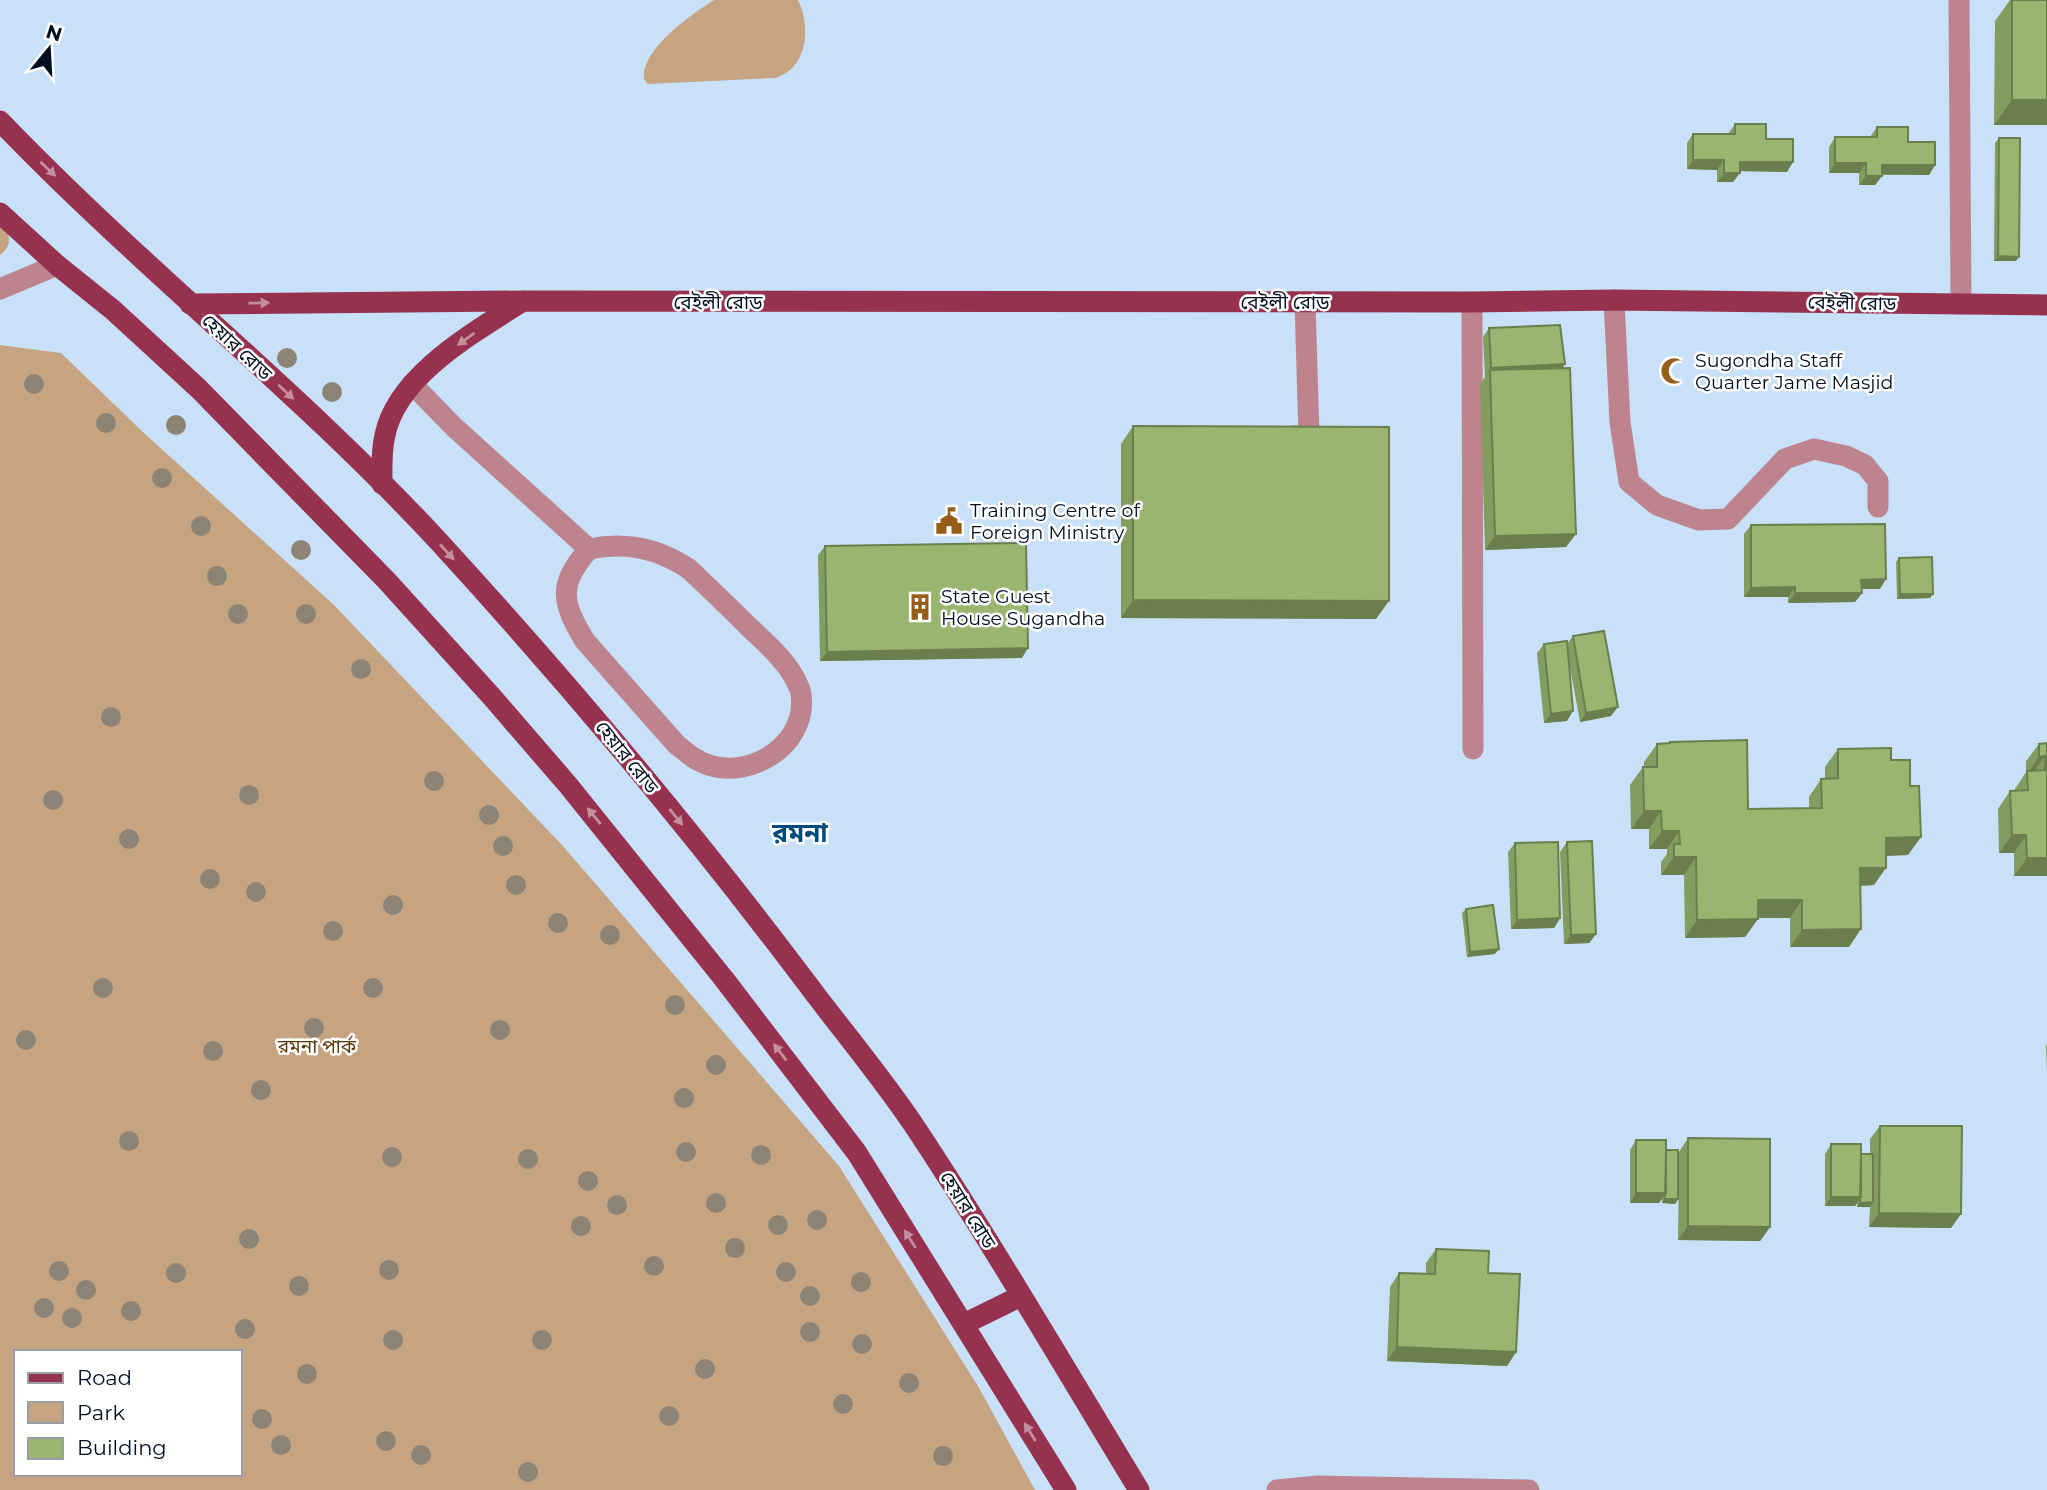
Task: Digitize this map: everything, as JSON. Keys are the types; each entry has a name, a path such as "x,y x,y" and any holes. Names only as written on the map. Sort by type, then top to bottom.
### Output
{"main road":[{"name":"হেয়ার রোড","path":"0,121 190,304 349,450 439,543 599,722 756,915 915,1126 1139,1490"},
{"path":"0,213 57,265 113,310 247,437 387,581 560,776 724,979 857,1153 1066,1490"},
{"name":"বেইলী রোড","path":"190,304 1615,300 2047,305"},
{"path":"382,484 385,433 396,407 412,384 436,360 523,301"},
{"path":"964,1324 1021,1296"}],"street":[{"path":"1959,0 1961,304"},
{"path":"0,289 57,265"},
{"path":"1615,300 1620,422 1629,482 1657,505 1699,520 1728,519 1785,459 1814,449 1846,456 1865,465 1878,481 1878,508"},
{"path":"1269,437 1309,436 1306,302"},
{"path":"1472,302 1473,748"},
{"path":"412,384 454,427 589,549"},
{"path":"607,545 641,547 674,559 689,569 783,660 799,686 802,700 797,727 791,737 775,752 756,763 734,768 712,766 693,758 676,744 586,641 574,623 566,604 566,589 570,575 589,549 607,545"},
{"path":"1277,1490 1317,1486 1529,1490"}],"green space":[{"path":"714,0 798,0 805,22 805,34 804,45 794,66 775,78 648,84 644,79 645,68 659,45 681,23"},
{"path":"0,223 7,231 9,240 7,248 0,255"},
{"name":"রমনা পার্ক","path":"0,345 61,353 145,434 334,605 562,845 839,1166 978,1386 1035,1490 0,1490"}],"building":[{"path":"2012,0 2047,0 2047,100 2012,100"},
{"path":"1735,124 1766,124 1766,139 1793,139 1793,162 1740,162 1740,173 1724,173 1724,160 1693,160 1693,134 1735,134"},
{"path":"1877,127 1908,127 1908,142 1935,142 1935,165 1882,165 1882,176 1866,176 1866,163 1835,163 1835,137 1877,137"},
{"path":"1999,138 2020,138 2019,257 1998,256"},
{"path":"1560,325 1565,364 1491,368 1489,328"},
{"path":"1570,368 1576,534 1495,536 1490,370"},
{"path":"1133,426 1389,427 1389,601 1133,600"},
{"path":"1885,524 1886,579 1861,580 1862,593 1795,593 1795,587 1751,588 1751,525"},
{"name":"State Guest House Sugandha","path":"1026,543 1028,648 827,652 825,546"},
{"path":"1932,557 1933,594 1900,594 1899,558"},
{"path":"1604,631 1618,707 1586,713 1573,636"},
{"path":"1567,641 1573,711 1551,714 1544,644"},
{"path":"1747,740 1748,809 1822,808 1821,779 1838,778 1838,749 1891,748 1891,760 1910,760 1910,786 1919,786 1921,837 1886,838 1886,868 1860,868 1861,929 1802,930 1802,900 1758,900 1758,919 1697,920 1696,857 1674,857 1674,844 1680,844 1679,831 1662,831 1661,811 1644,811 1643,767 1657,767 1657,744"},
{"path":"2047,743 2047,858 2027,858 2026,835 2012,835 2010,791 2028,790 2027,771 2045,770 2045,756 2039,757 2039,744"},
{"path":"1592,841 1596,934 1571,935 1567,842"},
{"path":"1558,842 1560,918 1517,920 1515,843"},
{"path":"1493,905 1499,949 1470,952 1466,909"},
{"path":"1880,1126 1962,1126 1961,1214 1879,1213"},
{"path":"1688,1138 1770,1139 1770,1227 1688,1226"},
{"path":"1636,1140 1666,1140 1666,1193 1636,1193"},
{"path":"1831,1144 1861,1144 1861,1197 1831,1197"},
{"path":"1666,1150 1678,1150 1678,1199 1665,1199"},
{"path":"1861,1154 1873,1154 1873,1202 1860,1203"},
{"path":"1436,1249 1489,1251 1488,1273 1520,1274 1516,1352 1397,1347 1399,1273 1435,1274"}],"place":[{"name":"Sugondha Staff Quarter Jame Masjid","path":"1674,371"},
{"name":"Training Centre of Foreign Ministry","path":"949,521"},
{"name":"State Guest House Sugandha","path":"920,607"}],"district":[{"name":"রমনা","path":"800,833"}]}
